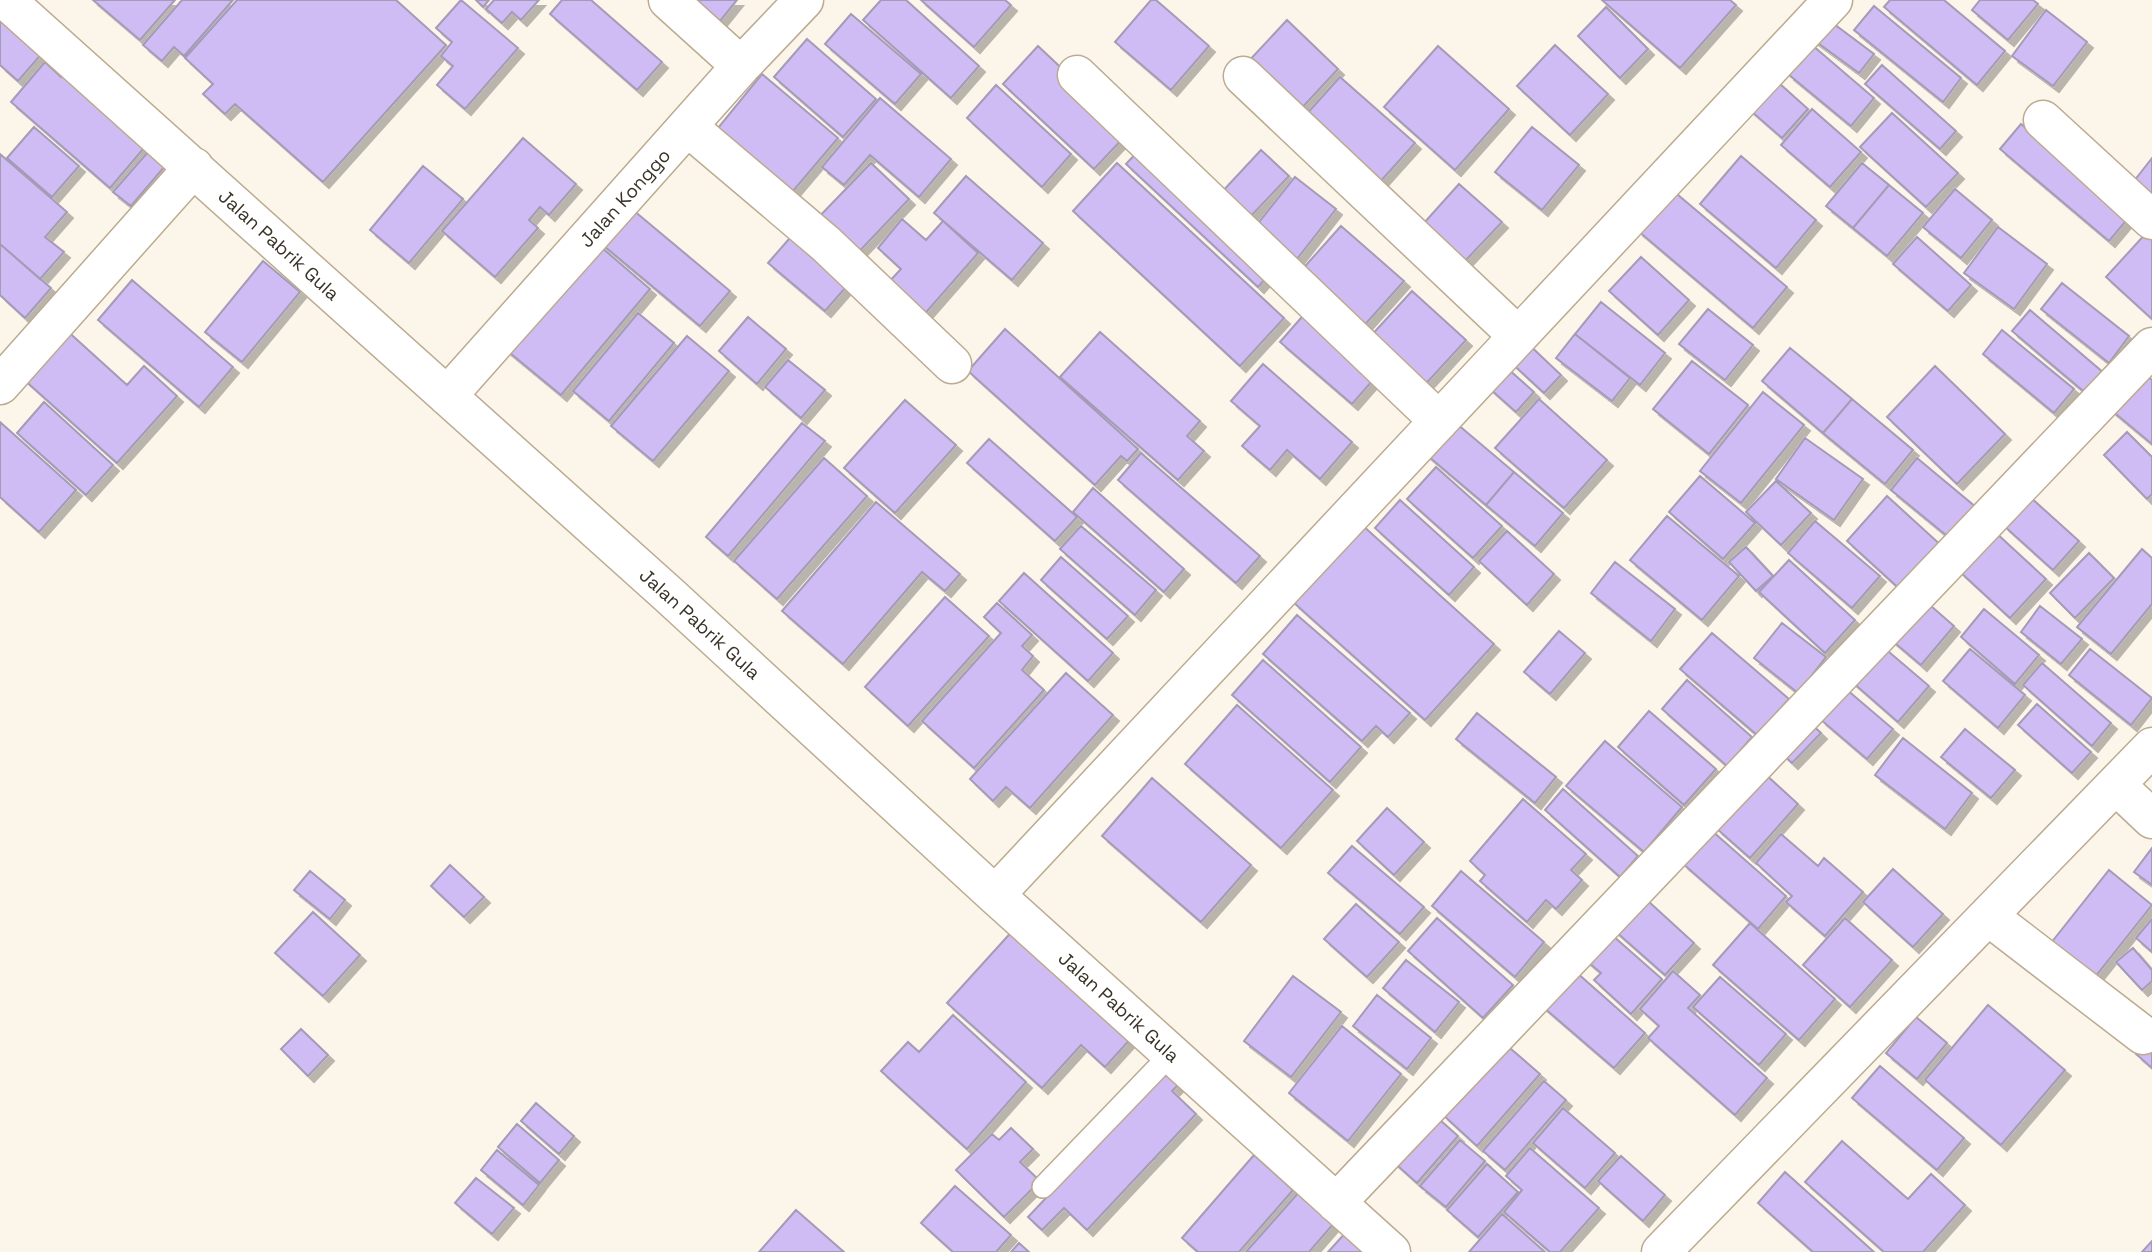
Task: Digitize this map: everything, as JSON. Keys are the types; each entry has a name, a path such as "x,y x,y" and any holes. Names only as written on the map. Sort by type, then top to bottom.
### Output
{"street":[{"name":"Jalan Pabrik Gula","path":"6,0 668,595 995,895 1391,1252"},
{"path":"668,0 741,66"},
{"name":"Jalan Konggo","path":"447,396 741,66 804,0"},
{"path":"995,895 1833,0"},
{"path":"1077,75 1439,421"},
{"path":"1243,76 1518,336"},
{"path":"2043,120 2152,220"},
{"path":"688,127 826,244 952,364"},
{"path":"0,385 194,167"},
{"path":"1336,1203 2152,347"},
{"path":"1661,1252 2152,747"},
{"path":"2116,785 2152,819"},
{"path":"1988,916 2143,1035"}],"lane":[{"path":"1043,1187 1171,1054"}],"building":[{"path":"93,0 175,0 140,40"},
{"path":"182,0 233,0 184,56 174,47 162,61 143,45"},
{"path":"237,0 396,0 446,45 323,182 235,104 225,114 203,94 213,84 185,58"},
{"path":"461,0 518,48 465,109 437,85 453,66 441,56 452,42 436,28"},
{"path":"476,0 489,0 483,7"},
{"path":"494,0 539,0 521,20 512,12 502,23 486,9"},
{"path":"562,0 591,0 662,62 637,90 550,14"},
{"path":"696,0 737,0 720,21"},
{"path":"881,0 906,0 979,66 951,98 863,20"},
{"path":"921,0 1005,0 1011,5 974,47"},
{"path":"1151,0 1156,0 1209,46 1171,90 1115,42"},
{"path":"1602,0 1730,0 1736,5 1680,68"},
{"path":"1890,0 1944,0 2005,51 1977,85 1884,7"},
{"path":"1980,0 2033,0 2038,4 2008,40 1972,10"},
{"path":"1874,6 1961,78 1943,102 1854,30"},
{"path":"1606,7 1648,49 1620,78 1578,36"},
{"path":"0,10 45,50 18,81 0,65"},
{"path":"2046,10 2087,42 2053,86 2012,56"},
{"path":"851,14 921,74 895,104 825,44"},
{"path":"1822,15 1874,54 1859,73 1807,35"},
{"path":"1287,20 1338,69 1298,112 1246,64"},
{"path":"807,39 876,99 843,137 774,77"},
{"path":"1555,45 1608,94 1570,135 1517,86"},
{"path":"1812,45 1874,98 1851,126 1788,74"},
{"path":"1038,46 1129,132 1094,169 1003,84"},
{"path":"1438,46 1509,109 1455,170 1384,107"},
{"path":"45,62 61,77 69,68 144,148 110,188 11,102"},
{"path":"1882,65 1956,131 1940,149 1865,84"},
{"path":"762,74 838,138 793,191 718,128"},
{"path":"1769,74 1808,109 1782,138 1743,104"},
{"path":"1340,77 1415,143 1379,183 1304,117"},
{"path":"996,85 1071,154 1042,187 967,118"},
{"path":"880,98 951,159 919,197 870,155 844,185 822,167"},
{"path":"1812,109 1861,152 1830,187 1781,145"},
{"path":"1892,113 1958,173 1926,207 1860,147"},
{"path":"2021,124 2130,216 2109,241 2000,149"},
{"path":"34,127 79,166 52,197 7,158"},
{"path":"1532,127 1579,165 1542,210 1495,172"},
{"path":"523,138 576,184 549,215 540,207 529,220 538,228 495,277 442,231"},
{"path":"1143,146 1274,269 1258,287 1126,164"},
{"path":"1261,150 1289,176 1249,218 1221,193"},
{"path":"148,152 165,166 131,206 113,192"},
{"path":"0,154 67,212 45,237 64,252 40,279 0,244"},
{"path":"1741,156 1816,220 1776,268 1700,204"},
{"path":"2152,158 2152,210 2127,190"},
{"path":"871,163 909,199 852,259 814,222"},
{"path":"1117,163 1284,318 1240,366 1073,211"},
{"path":"1862,163 1889,185 1853,228 1826,206"},
{"path":"423,166 463,199 409,263 370,230"},
{"path":"966,176 1043,243 1012,280 934,213"},
{"path":"1295,177 1336,209 1297,259 1256,226"},
{"path":"1459,184 1502,222 1465,261 1424,223"},
{"path":"1889,185 1923,213 1887,256 1853,228"},
{"path":"1671,189 1787,287 1753,328 1637,230"},
{"path":"1955,189 1992,220 1961,258 1923,227"},
{"path":"627,205 730,291 700,326 598,241"},
{"path":"902,219 926,240 943,221 978,253 922,317 886,285 901,269 878,248"},
{"path":"1341,226 1404,281 1361,329 1299,273"},
{"path":"1998,227 2047,264 2014,309 1964,273"},
{"path":"2149,230 2152,233 2152,319 2106,277"},
{"path":"796,231 853,279 825,311 768,263"},
{"path":"1917,237 1971,285 1948,311 1893,264"},
{"path":"594,241 650,289 561,395 504,348"},
{"path":"0,244 51,288 25,318 0,295"},
{"path":"1641,257 1689,300 1658,335 1609,291"},
{"path":"263,261 300,292 242,362 205,332"},
{"path":"132,280 233,367 199,407 98,320"},
{"path":"2062,283 2129,336 2109,363 2041,309"},
{"path":"1412,291 1466,340 1421,389 1368,339"},
{"path":"1601,302 1665,353 1640,385 1575,334"},
{"path":"1708,309 1753,345 1725,380 1679,344"},
{"path":"1308,310 1380,372 1352,404 1280,342"},
{"path":"2030,310 2105,374 2088,395 2012,331"},
{"path":"638,313 674,343 609,421 573,391"},
{"path":"748,317 786,349 757,384 719,351"},
{"path":"64,328 127,385 144,366 177,396 117,463 20,376"},
{"path":"1005,329 1138,449 1127,461 1121,456 1095,485 968,371"},
{"path":"2002,330 2074,389 2054,413 1983,354"},
{"path":"1100,332 1200,421 1187,436 1204,451 1178,480 1060,377"},
{"path":"1575,334 1630,378 1612,401 1556,358"},
{"path":"687,336 729,371 653,461 611,426"},
{"path":"1523,339 1561,375 1544,393 1506,358"},
{"path":"1790,348 1852,399 1823,433 1762,381"},
{"path":"788,360 825,390 801,418 765,387"},
{"path":"1498,360 1534,392 1516,412 1480,380"},
{"path":"1692,361 1748,405 1709,454 1653,409"},
{"path":"1263,364 1352,442 1320,479 1287,450 1270,470 1242,446 1260,426 1231,401"},
{"path":"1935,366 2005,434 1957,484 1887,417"},
{"path":"2141,371 2152,380 2152,444 2110,409"},
{"path":"1763,392 1804,425 1741,503 1700,471"},
{"path":"1539,399 1607,460 1564,508 1495,448"},
{"path":"1852,399 1913,450 1885,484 1823,433"},
{"path":"905,400 956,445 895,513 844,468"},
{"path":"44,402 113,465 86,495 17,433"},
{"path":"1450,418 1514,472 1486,505 1422,451"},
{"path":"0,422 76,490 39,532 0,497"},
{"path":"802,423 825,441 728,556 706,537"},
{"path":"2127,432 2152,457 2152,494 2147,499 2104,455"},
{"path":"1805,438 1863,479 1834,520 1776,479"},
{"path":"989,439 1077,517 1055,541 967,463"},
{"path":"1141,453 1260,556 1236,583 1118,480"},
{"path":"824,458 867,496 777,599 734,561"},
{"path":"1917,458 1977,508 1952,540 1891,490"},
{"path":"1436,467 1502,526 1473,558 1407,499"},
{"path":"1514,472 1563,513 1535,546 1486,505"},
{"path":"1700,476 1755,523 1723,559 1669,512"},
{"path":"1776,481 1811,513 1781,545 1746,512"},
{"path":"1093,488 1184,569 1164,592 1073,512"},
{"path":"1887,496 1944,548 1903,592 1847,541"},
{"path":"2029,496 2079,541 2053,570 2003,525"},
{"path":"1400,500 1474,567 1449,595 1375,528"},
{"path":"876,502 960,574 945,591 922,572 843,664 782,611"},
{"path":"1667,516 1739,576 1702,620 1630,560"},
{"path":"1815,521 1880,576 1852,608 1788,553"},
{"path":"1362,525 1494,644 1425,720 1293,602"},
{"path":"1081,526 1156,590 1135,615 1060,549"},
{"path":"1507,531 1554,574 1527,605 1479,561"},
{"path":"1995,532 2046,579 2010,618 1959,571"},
{"path":"1746,547 1773,576 1756,591 1729,562"},
{"path":"2142,549 2152,558 2152,604 2111,654 2077,627"},
{"path":"2089,553 2114,578 2075,618 2050,593"},
{"path":"1061,557 1128,616 1107,639 1041,580"},
{"path":"1789,560 1855,620 1825,653 1759,592"},
{"path":"1615,562 1675,609 1651,641 1591,593"},
{"path":"1024,573 1113,653 1088,681 999,601"},
{"path":"945,597 989,636 908,726 865,687"},
{"path":"1923,599 1954,626 1921,665 1889,638"},
{"path":"997,603 1032,635 1022,646 1033,656 1022,670 1044,690 974,768 922,721 1001,633 984,617"},
{"path":"2040,606 2082,639 2061,664 2021,632"},
{"path":"1984,609 2039,655 2015,684 1961,637"},
{"path":"1297,615 1410,713 1388,737 1376,726 1362,741 1263,654"},
{"path":"1782,623 1826,657 1798,693 1754,658"},
{"path":"1559,631 1585,653 1550,694 1524,672"},
{"path":"1712,633 1789,699 1757,735 1680,669"},
{"path":"1882,646 1929,686 1898,722 1851,681"},
{"path":"1970,649 2025,695 1998,728 1943,681"},
{"path":"2090,649 2152,698 2131,725 2069,675"},
{"path":"1263,660 1361,747 1330,782 1232,695"},
{"path":"2042,663 2111,723 2092,746 2023,685"},
{"path":"1066,673 1113,715 1030,808 1006,787 993,801 970,779"},
{"path":"1687,680 1752,737 1727,766 1662,709"},
{"path":"1846,689 1893,729 1867,759 1820,719"},
{"path":"2037,704 2091,752 2072,773 2018,725"},
{"path":"1237,705 1333,790 1281,848 1185,764"},
{"path":"1649,711 1716,769 1684,805 1618,747"},
{"path":"1477,713 1556,777 1535,803 1456,739"},
{"path":"1805,718 1821,733 1792,763 1776,748"},
{"path":"1965,729 2015,770 1991,798 1941,757"},
{"path":"1903,738 1972,793 1945,829 1875,775"},
{"path":"1605,741 1682,807 1644,852 1566,786"},
{"path":"1764,773 1798,804 1750,858 1716,828"},
{"path":"1152,778 1251,865 1201,922 1102,836"},
{"path":"1563,789 1638,856 1620,877 1545,810"},
{"path":"1523,799 1586,854 1571,870 1582,880 1556,909 1546,900 1527,922 1480,881 1485,875 1470,861"},
{"path":"1387,808 1424,842 1394,875 1357,841"},
{"path":"1711,830 1786,896 1758,929 1682,863"},
{"path":"1781,834 1818,866 1824,858 1863,892 1825,936 1786,902 1792,896 1756,863"},
{"path":"1352,846 1424,907 1400,934 1328,873"},
{"path":"2152,848 2152,885 2134,872"},
{"path":"450,865 484,897 464,917 431,886"},
{"path":"1893,869 1943,914 1913,947 1863,902"},
{"path":"2109,870 2152,905 2095,977 2051,943"},
{"path":"310,871 345,900 330,919 294,890"},
{"path":"1461,871 1544,942 1515,977 1432,906"},
{"path":"1636,890 1694,943 1665,975 1606,923"},
{"path":"1356,904 1399,942 1367,977 1324,939"},
{"path":"313,912 360,955 323,996 275,953"},
{"path":"1437,918 1513,985 1483,1018 1408,951"},
{"path":"1845,918 1892,960 1850,1007 1803,965"},
{"path":"2152,919 2152,952 2136,938"},
{"path":"1750,923 1835,999 1799,1040 1713,965"},
{"path":"1016,927 1135,1034 1105,1067 1081,1045 1042,1088 947,1003"},
{"path":"1604,928 1662,979 1631,1014 1594,980 1601,973 1581,956"},
{"path":"2133,948 2152,970 2152,981 2142,990 2116,962"},
{"path":"1406,960 1459,1002 1435,1032 1383,988"},
{"path":"1567,964 1645,1033 1614,1068 1535,1000"},
{"path":"1673,971 1700,995 1688,1008 1767,1078 1735,1115 1648,1038 1659,1026 1640,1009"},
{"path":"1293,976 1341,1012 1291,1077 1244,1041"},
{"path":"1720,977 1786,1034 1759,1065 1693,1007"},
{"path":"1377,995 1431,1038 1407,1069 1353,1026"},
{"path":"1988,1005 2065,1070 2001,1145 1925,1080"},
{"path":"953,1015 1026,1082 967,1149 881,1071 908,1042 919,1052"},
{"path":"1916,1017 1947,1043 1917,1079 1886,1053"},
{"path":"1342,1026 1401,1074 1348,1141 1289,1093"},
{"path":"301,1029 328,1055 308,1076 281,1049"},
{"path":"2152,1037 2152,1068 2136,1054"},
{"path":"1504,1043 1540,1074 1477,1146 1442,1114"},
{"path":"1880,1066 1964,1138 1937,1170 1852,1098"},
{"path":"1169,1068 1182,1081 1172,1091 1196,1114 1087,1230 1064,1208 1042,1230 1028,1217"},
{"path":"1544,1081 1566,1100 1505,1170 1483,1151"},
{"path":"536,1103 574,1136 559,1154 521,1121"},
{"path":"1563,1108 1615,1153 1585,1188 1533,1143"},
{"path":"1430,1111 1458,1136 1417,1183 1389,1158"},
{"path":"517,1124 559,1160 540,1183 498,1147"},
{"path":"1011,1128 1033,1149 1020,1162 1040,1181 1004,1217 956,1170 992,1134 999,1140"},
{"path":"1460,1140 1485,1161 1446,1207 1420,1186"},
{"path":"1842,1141 1908,1199 1931,1174 1965,1205 1923,1252 1884,1252 1805,1182"},
{"path":"1530,1148 1599,1208 1560,1252 1550,1252 1504,1212 1522,1190 1506,1176"},
{"path":"497,1150 539,1185 523,1205 481,1170"},
{"path":"1254,1155 1293,1190 1239,1252 1198,1252 1182,1238"},
{"path":"1621,1156 1665,1195 1643,1221 1598,1181"},
{"path":"1487,1164 1518,1192 1478,1237 1447,1210"},
{"path":"1785,1172 1874,1252 1813,1252 1758,1203"},
{"path":"476,1178 514,1208 492,1234 455,1203"},
{"path":"955,1186 1011,1235 996,1252 953,1252 921,1223"},
{"path":"1300,1191 1335,1222 1309,1252 1246,1252"},
{"path":"796,1210 844,1252 759,1252"},
{"path":"1502,1214 1545,1252 1469,1252"},
{"path":"1349,1229 1374,1252 1328,1252"},
{"path":"2152,1241 2152,1252 2142,1252"},
{"path":"1019,1243 1029,1252 1011,1252"}]}
